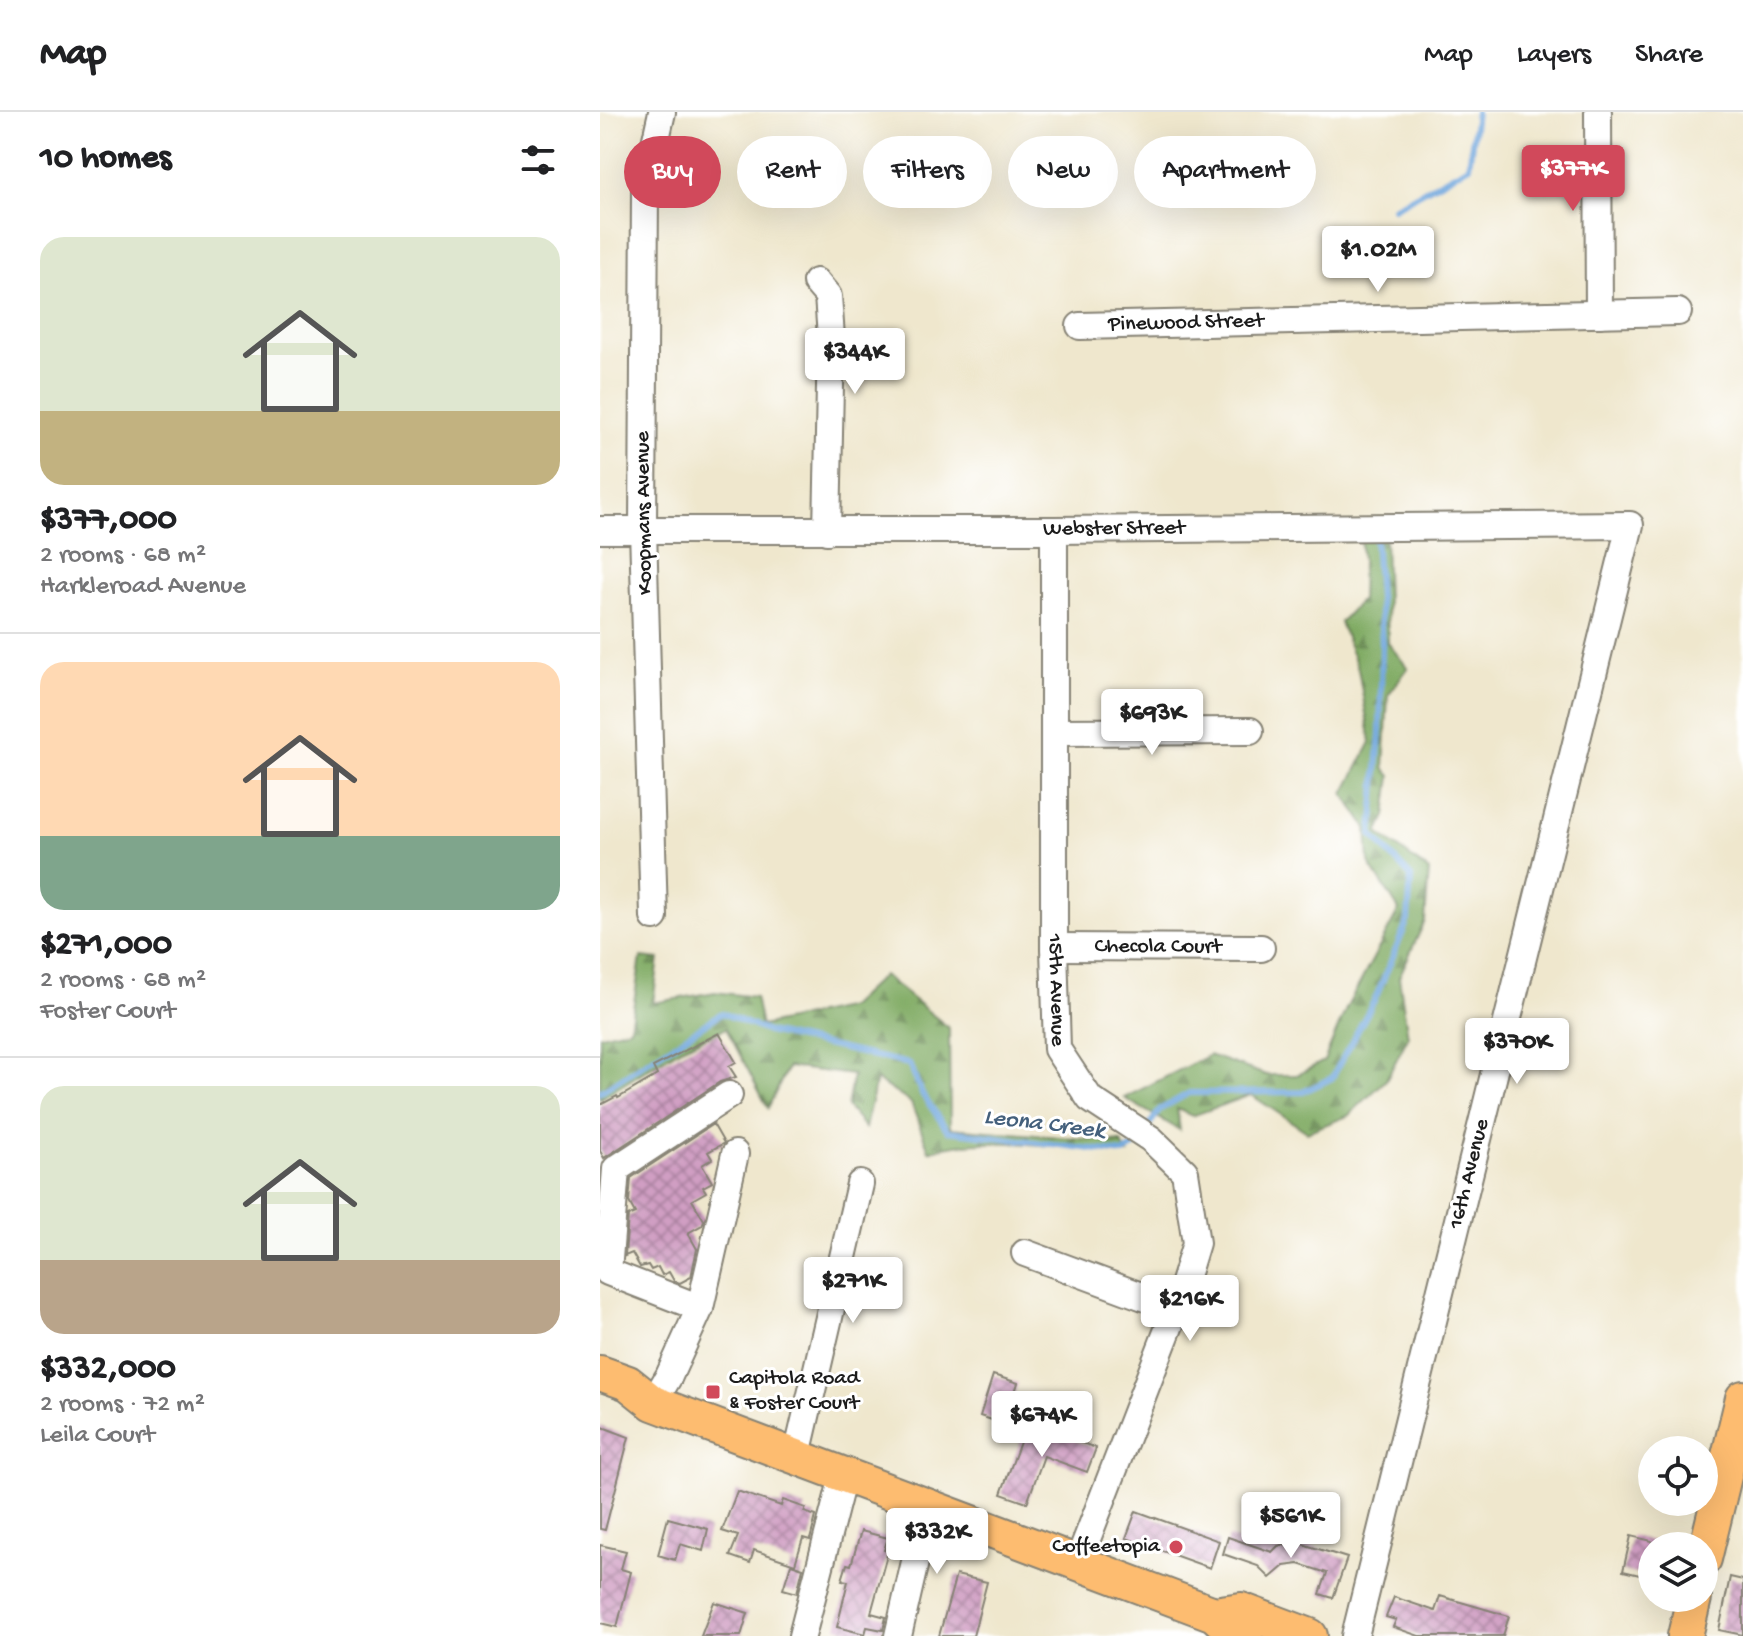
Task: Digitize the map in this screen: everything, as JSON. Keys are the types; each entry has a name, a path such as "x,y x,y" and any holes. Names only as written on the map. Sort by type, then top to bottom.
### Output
{"main road":[{"path":"600,1373 628,1383 653,1403 1214,1614 1232,1631 1245,1636"},
{"path":"600,1396 622,1404 653,1403"},
{"path":"1711,1532 1743,1398"},
{"path":"1214,1614 1241,1610 1310,1636"},
{"path":"1685,1636 1691,1612"}],"street":[{"name":"Koopmans Avenue","path":"654,917 643,529 645,189 662,112"},
{"path":"1598,112 1599,314"},
{"path":"816,282 828,296 831,337 827,531"},
{"name":"Pinewood Street","path":"1080,326 1678,312"},
{"name":"Webster Street","path":"600,530 1630,525"},
{"name":"16th Avenue","path":"1355,1636 1630,525"},
{"name":"15th Avenue","path":"1054,530 1054,947 1057,1049 1090,1099 1140,1132 1185,1172 1196,1243 1176,1309 1078,1562"},
{"path":"1054,732 1250,731"},
{"name":"Checola Court","path":"1054,947 1261,948"},
{"path":"700,1308 608,1272 616,1169 729,1095"},
{"path":"653,1403 700,1308 735,1154"},
{"path":"797,1455 860,1184"},
{"path":"1025,1253 1176,1309"},
{"path":"802,1636 844,1473"},
{"path":"898,1636 928,1505"}],"green space":[{"path":"1385,535 1388,643 1408,668 1388,695 1384,768 1391,776 1386,816 1378,833 1429,871 1425,921 1399,977 1408,1037 1386,1080 1348,1116 1307,1132 1251,1095 1192,1116 1177,1109 1180,1130 1124,1098 1209,1055 1266,1075 1297,1075 1324,1061 1346,1009 1399,910 1369,863 1367,828 1344,794 1371,742 1358,669 1340,622 1361,600 1360,536"},
{"path":"641,957 659,959 653,1003 715,992 755,997 761,1026 849,1007 883,975 949,1028 950,1128 1121,1142 1128,1154 1001,1143 975,1143 929,1151 911,1103 876,1080 865,1128 847,1107 853,1075 788,1067 768,1108 726,1028 681,1048 600,1099 600,1035 630,1028"}],"building":[{"path":"719,1033 736,1062 729,1066 736,1077 720,1082 604,1158 600,1151 600,1105 657,1075 653,1067"},
{"path":"713,1124 724,1143 708,1152 712,1159 702,1165 712,1182 703,1187 706,1192 692,1200 704,1220 702,1225 688,1233 697,1249 691,1277 680,1283 674,1281 669,1272 662,1275 658,1267 651,1270 648,1265 640,1267 632,1253 625,1256 628,1216 635,1213 629,1202 631,1178"},
{"path":"993,1375 1018,1383 1004,1424 980,1416"},
{"path":"1027,1423 1096,1448 1087,1472 1044,1456 1027,1503 1001,1494"},
{"path":"600,1426 629,1437 605,1530 600,1529"},
{"path":"737,1491 781,1506 783,1500 806,1508 804,1512 816,1516 810,1540 803,1538 795,1564 754,1550 750,1563 730,1556 738,1536 722,1531"},
{"path":"1136,1511 1219,1541 1210,1568 1126,1538"},
{"path":"668,1518 708,1529 703,1551 680,1544 675,1560 658,1555"},
{"path":"861,1531 888,1538 884,1550 888,1551 871,1613 886,1617 883,1630 867,1627 865,1634 837,1627 848,1581 842,1580 847,1564 851,1565"},
{"path":"1631,1536 1638,1538 1638,1575 1623,1571"},
{"path":"1228,1537 1272,1552 1278,1546 1296,1542 1347,1558 1333,1598 1320,1594 1327,1573 1299,1564 1284,1566 1270,1578 1258,1566 1223,1554"},
{"path":"600,1545 626,1551 621,1569 631,1572 617,1627 600,1623"},
{"path":"791,1564 803,1568 797,1593 783,1589"},
{"path":"956,1575 987,1582 973,1636 939,1636"},
{"path":"1730,1577 1743,1580 1743,1635 1719,1630"},
{"path":"1440,1596 1509,1616 1503,1636 1419,1636 1393,1627 1396,1620 1386,1617 1394,1597 1435,1611"},
{"path":"714,1602 748,1613 741,1636 701,1636"}],"waterway":[{"path":"1393,208 1469,166 1476,112"},
{"name":"Leona Creek","path":"1146,1129 1161,1109 1189,1093 1303,1092 1332,1078 1376,997 1408,920 1411,877 1372,835 1380,732 1382,643 1375,536"},
{"name":"Leona Creek","path":"600,1092 722,1013 768,1032 909,1064 922,1094 948,1131 1124,1153 1140,1138"}],"place":[{"name":"Capitola Road & Foster Court","path":"713,1392"},
{"name":"Coffeetopia","path":"1176,1547"}]}
